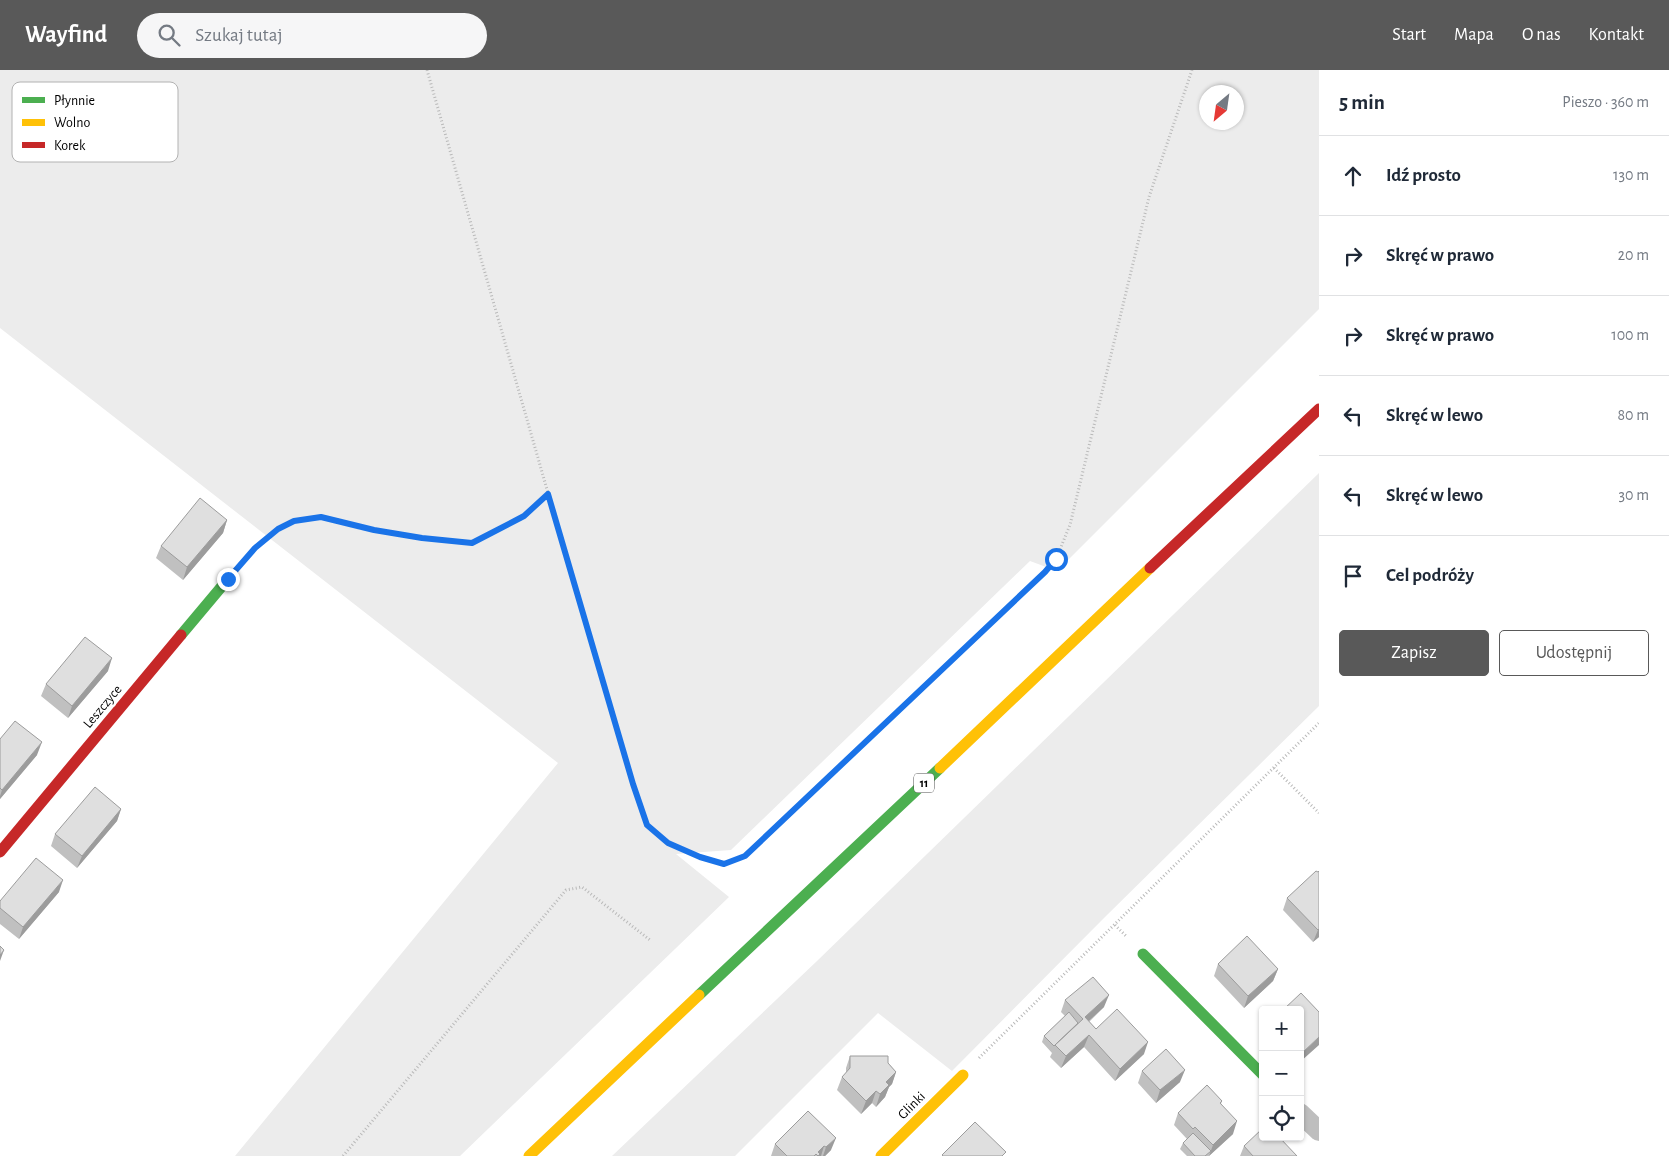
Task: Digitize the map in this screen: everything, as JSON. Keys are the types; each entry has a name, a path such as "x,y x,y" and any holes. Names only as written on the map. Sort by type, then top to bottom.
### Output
{"main road":[{"name":"11","path":"528,1156 1319,409"},
{"name":"Leszczyce","path":"0,852 228,579"},
{"path":"1143,954 1259,1071"},
{"name":"Glinki","path":"881,1156 962,1075"}],"street":[{"path":"1304,1116 1319,1131"}],"path":[{"path":"427,70 548,494 633,784 647,825 668,843 700,857 724,864 745,856 1038,579 1056,559 1070,525 1149,197 1192,70"},
{"path":"228,579 255,548 278,529 294,521 321,517 374,530 422,538 472,543 524,516 548,494"},
{"path":"962,1075 1319,723"},
{"path":"1274,768 1319,814"},
{"path":"343,1156 566,890 582,887 650,940"}],"shaded area":[{"path":"0,70 1319,70 1319,309 1057,571 1030,561 731,850 676,854 729,897 460,1156 235,1156 558,763 0,328"},
{"path":"1319,473 1319,706 952,1071 878,1013 735,1156 612,1156 817,961"}],"building":[{"path":"200,498 227,520 187,567 161,546"},
{"path":"85,637 112,658 72,706 46,684"},
{"path":"15,721 42,742 2,790 0,788 0,739"},
{"path":"95,787 121,809 82,856 55,834"},
{"path":"36,858 63,880 23,927 0,908 0,901"},
{"path":"1316,871 1319,871 1318,930 1287,898"},
{"path":"1247,936 1278,969 1248,996 1218,964"},
{"path":"0,946 4,950 0,955"},
{"path":"1093,977 1109,995 1085,1017 1096,1029 1117,1009 1148,1042 1120,1069 1089,1035 1066,1056 1055,1045 1083,1019 1065,1000"},
{"path":"1301,993 1319,1012 1319,1037 1304,1051 1304,1006 1287,1006"},
{"path":"1069,1012 1078,1023 1054,1046 1044,1036"},
{"path":"1166,1049 1185,1070 1160,1090 1142,1071"},
{"path":"850,1056 888,1056 888,1063 896,1072 886,1082 889,1085 880,1094 876,1091 866,1101 842,1077 850,1068"},
{"path":"1207,1085 1222,1101 1220,1103 1237,1121 1213,1145 1195,1127 1193,1129 1178,1113"},
{"path":"808,1111 836,1138 818,1152 820,1154 818,1156 816,1154 814,1156 787,1156 775,1144"},
{"path":"975,1122 1006,1152 1002,1156 943,1156 942,1155"},
{"path":"1259,1132 1259,1141 1283,1141 1297,1156 1253,1156 1244,1146"},
{"path":"1193,1133 1211,1151 1205,1156 1195,1156 1183,1143"}],"traffic: fast":[{"path":"181,635 228,579"},
{"path":"699,995 940,768"},
{"path":"1143,954 1259,1071"}],"traffic: slow":[{"path":"940,768 1150,568"},
{"path":"529,1156 699,995"},
{"path":"881,1156 963,1075"}],"traffic: jam":[{"path":"1150,568 1319,409"},
{"path":"0,852 181,635"}],"route":[{"path":"228,579 255,548 278,529 294,521 321,517 374,530 422,538 472,543 524,516 548,494 633,784 647,825 668,843 700,857 724,864 745,856 1045,572 1056,559"}]}
